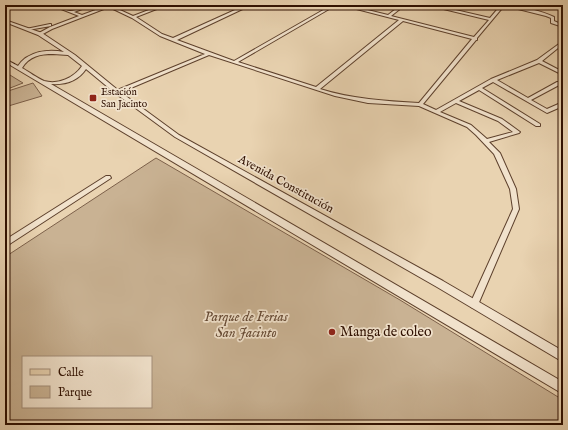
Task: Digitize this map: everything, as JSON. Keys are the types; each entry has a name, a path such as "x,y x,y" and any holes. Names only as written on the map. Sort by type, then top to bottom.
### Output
{"street":[{"path":"53,5 75,16"},
{"path":"40,34 75,16 91,5"},
{"path":"133,17 165,5"},
{"path":"173,40 249,5"},
{"path":"235,62 334,5"},
{"path":"343,5 476,39"},
{"path":"394,5 402,6"},
{"path":"429,5 490,19"},
{"path":"420,105 502,6 506,5 547,15 553,18 552,22 563,26"},
{"path":"28,29 46,26 111,6 133,17 161,35 209,54 353,99 420,105 469,126 497,153 513,189 516,209 474,304"},
{"path":"388,17 402,6"},
{"path":"317,89 402,20"},
{"name":"Avenida Constitución","path":"5,21 40,34 73,56 117,92 177,136 474,304 563,357"},
{"path":"436,112 448,107 455,101 493,80 539,62 563,42"},
{"path":"19,68 25,60 44,52 58,52 73,56"},
{"path":"117,92 209,54"},
{"path":"539,62 563,74"},
{"path":"7,63 42,81 563,388"},
{"path":"42,81 58,83 74,79 85,66"},
{"path":"493,80 548,112 563,104"},
{"path":"528,100 559,84"},
{"path":"479,88 538,125"},
{"path":"455,101 500,120 517,132 486,141"},
{"path":"5,244 108,178"}],"green space":[{"path":"5,72 23,83 5,90"},
{"path":"33,83 42,96 5,107 5,92"},
{"name":"Parque de Ferias San Jacinto","path":"156,158 400,300 563,400 563,425 5,425 5,257"}],"place":[{"name":"Estación San Jacinto","path":"93,98"},
{"name":"Manga de coleo","path":"332,332"}]}
